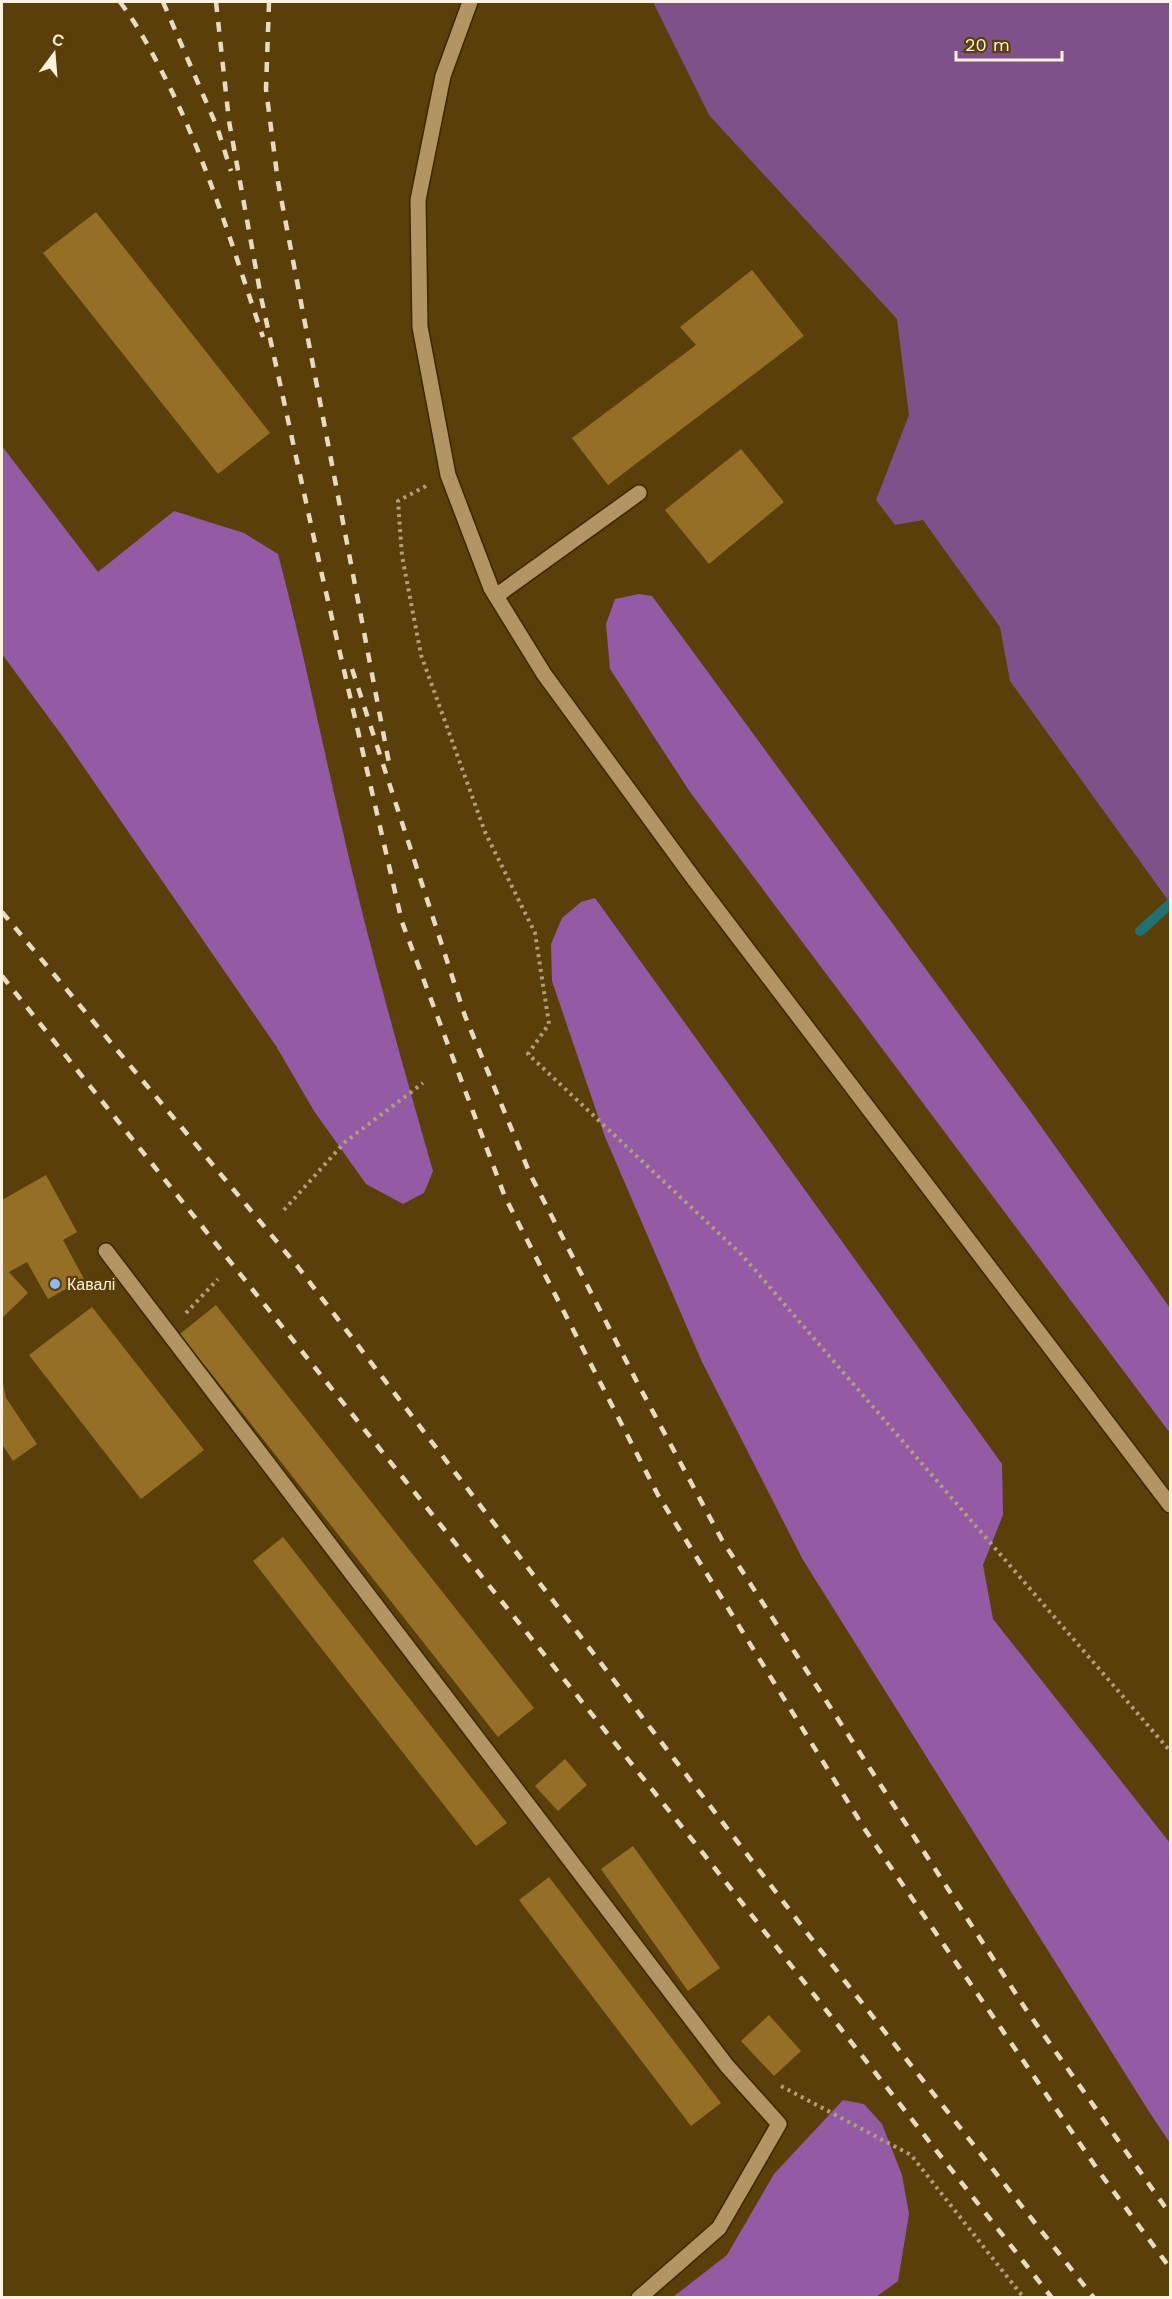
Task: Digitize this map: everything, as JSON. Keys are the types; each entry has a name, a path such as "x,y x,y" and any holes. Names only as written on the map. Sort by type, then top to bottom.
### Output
{"street":[{"path":"470,2 443,76 418,200 420,327 448,475 496,596 544,674 694,879 1170,1505"},
{"path":"496,596 639,493"},
{"path":"106,1251 720,2056 779,2124 719,2228 639,2298"}],"path":[{"path":"448,475 398,501 402,556 421,655 485,832 535,933 549,1024 528,1054 742,1255 1170,1750"},
{"path":"284,1210 345,1142 423,1083"},
{"path":"168,1333 218,1279"},
{"path":"772,2081 911,2155 1024,2298"}],"shaded area":[{"path":"653,2 1170,2 1170,903 1010,681 1000,627 923,520 895,525 876,500 909,415 897,319 709,115"},
{"path":"2,446 98,572 174,511 244,533 278,554 360,905 433,1171 424,1193 403,1204 366,1184 314,1111 276,1046 63,737 2,654"},
{"path":"639,594 652,596 1030,1111 1170,1308 1170,1433 690,792 610,669 606,624 615,599"},
{"path":"595,898 1002,1464 1003,1515 983,1565 993,1619 1170,1843 1170,2143 803,1560 702,1362 605,1137 552,981 551,944 562,918 581,902"},
{"path":"843,2100 864,2104 882,2124 902,2175 909,2214 898,2281 876,2297 673,2297 727,2255 774,2174"}],"building":[{"path":"96,212 270,433 218,474 43,253"},
{"path":"752,270 804,336 608,485 572,438 696,345 680,327"},
{"path":"741,449 784,502 709,564 665,510"},
{"path":"46,1175 77,1232 63,1240 84,1279 48,1299 27,1262 9,1272 28,1293 2,1318 2,1200"},
{"path":"216,1305 534,1708 498,1737 180,1334"},
{"path":"92,1307 204,1450 141,1499 29,1355"},
{"path":"2,1379 6,1398 37,1444 13,1461 2,1444"},
{"path":"283,1537 507,1823 476,1846 253,1561"},
{"path":"565,1759 587,1785 558,1811 535,1786"},
{"path":"633,1846 720,1968 688,1991 601,1869"},
{"path":"549,1877 721,2103 691,2126 519,1900"},
{"path":"769,2015 801,2051 774,2076 741,2041"}],"waterway":[{"path":"1140,931 1170,904"}],"railway":[{"path":"120,2 151,51 191,133 217,200 263,337"},
{"path":"163,2 217,127 231,171"},
{"path":"216,2 229,121 261,297 402,922 505,1197 658,1495 864,1828 1100,2173 1170,2268"},
{"path":"269,2 266,89 278,182 389,763"},
{"path":"352,669 465,1016 530,1174 638,1384 722,1540 1027,2011 1170,2214"},
{"path":"2,912 298,1267 811,1938 1094,2298"},
{"path":"2,976 706,1857 1052,2298"}],"place":[{"name":"Кавалі","path":"55,1284"}]}
